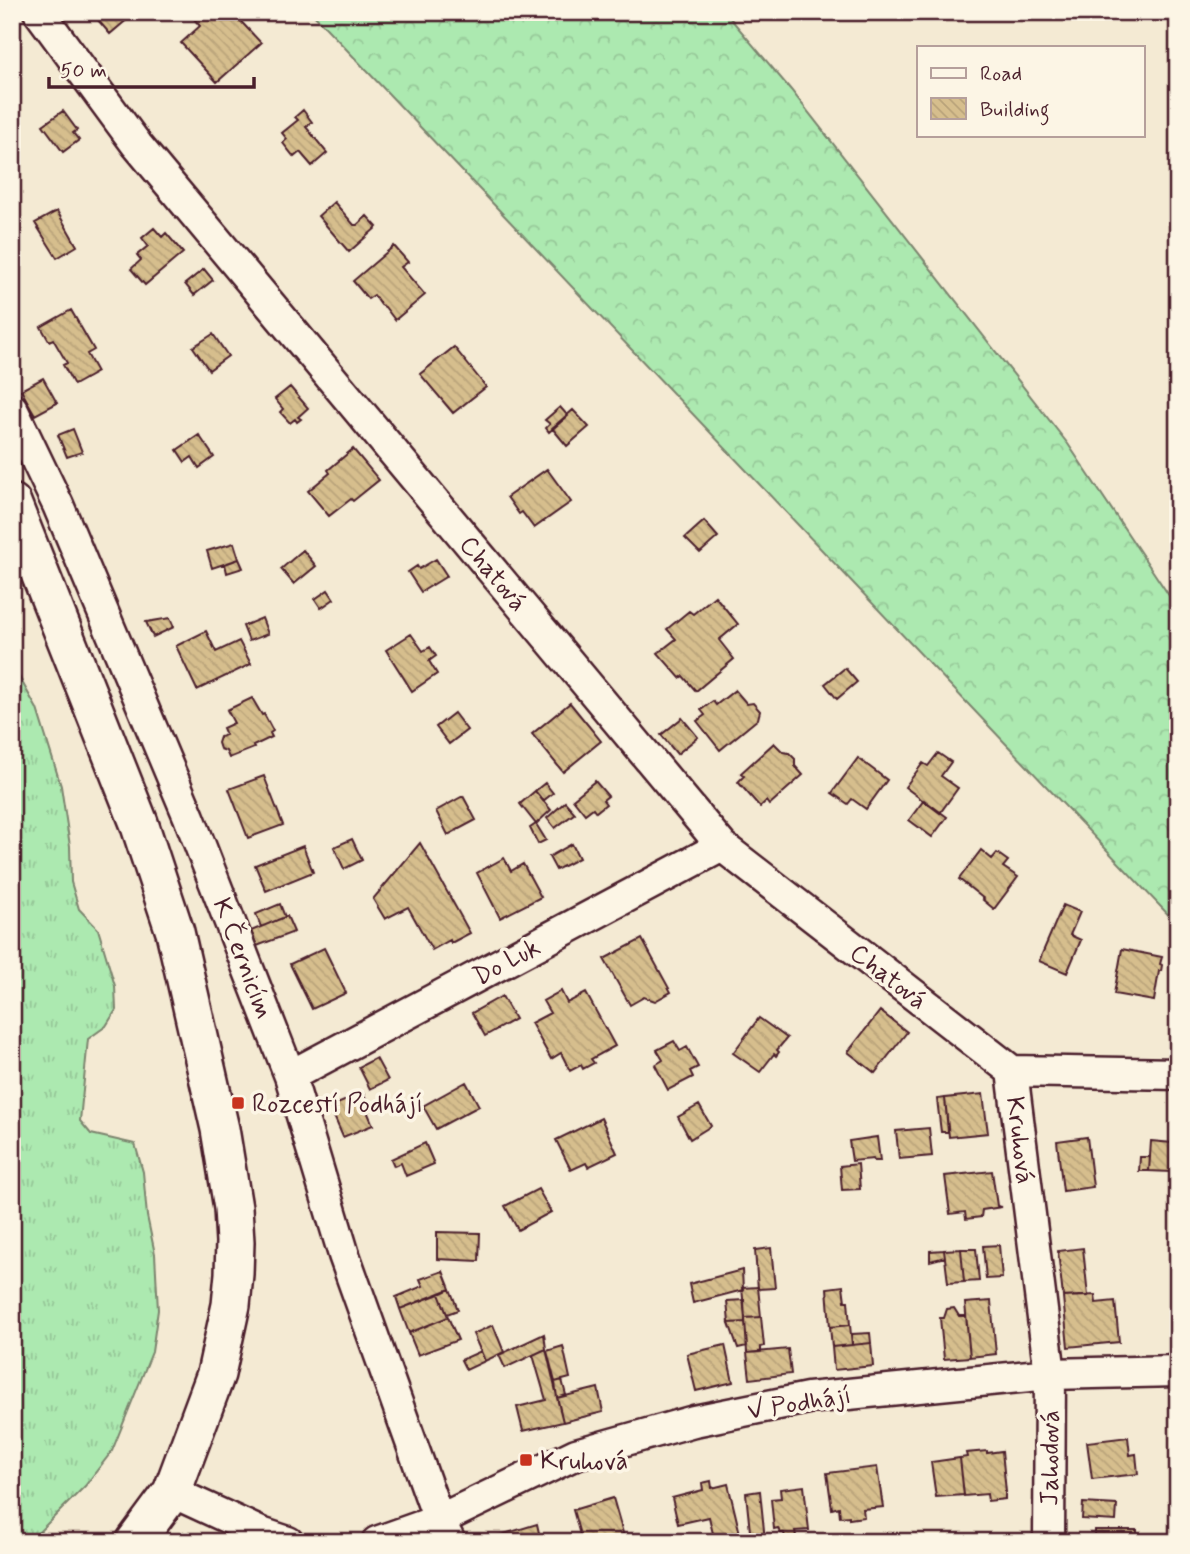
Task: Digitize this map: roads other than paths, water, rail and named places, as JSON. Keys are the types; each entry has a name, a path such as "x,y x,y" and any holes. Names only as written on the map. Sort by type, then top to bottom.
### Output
{"street":[{"name":"Chatová","path":"40,12 137,145 722,846 1012,1072"},
{"name":"K Černicím","path":"12,410 58,505 189,817 290,1076 344,1255 445,1531"},
{"path":"12,503 139,823 175,932 220,1129 231,1197 235,1242 234,1274 216,1374 172,1492 135,1542"},
{"name":"Do Luk","path":"290,1076 722,846"},
{"name":"Kruhová","path":"1050,1374 1012,1072 1178,1074"},
{"name":"V Podhájí","path":"377,1542 445,1531 576,1454 694,1421 808,1398 1050,1374 1178,1371"},
{"name":"Jahodová","path":"1049,1542 1050,1374"},
{"path":"172,1492 288,1542"}],"place":[{"name":"Rozcestí Podhájí","path":"238,1103"},
{"name":"Kruhová","path":"526,1460"}]}
